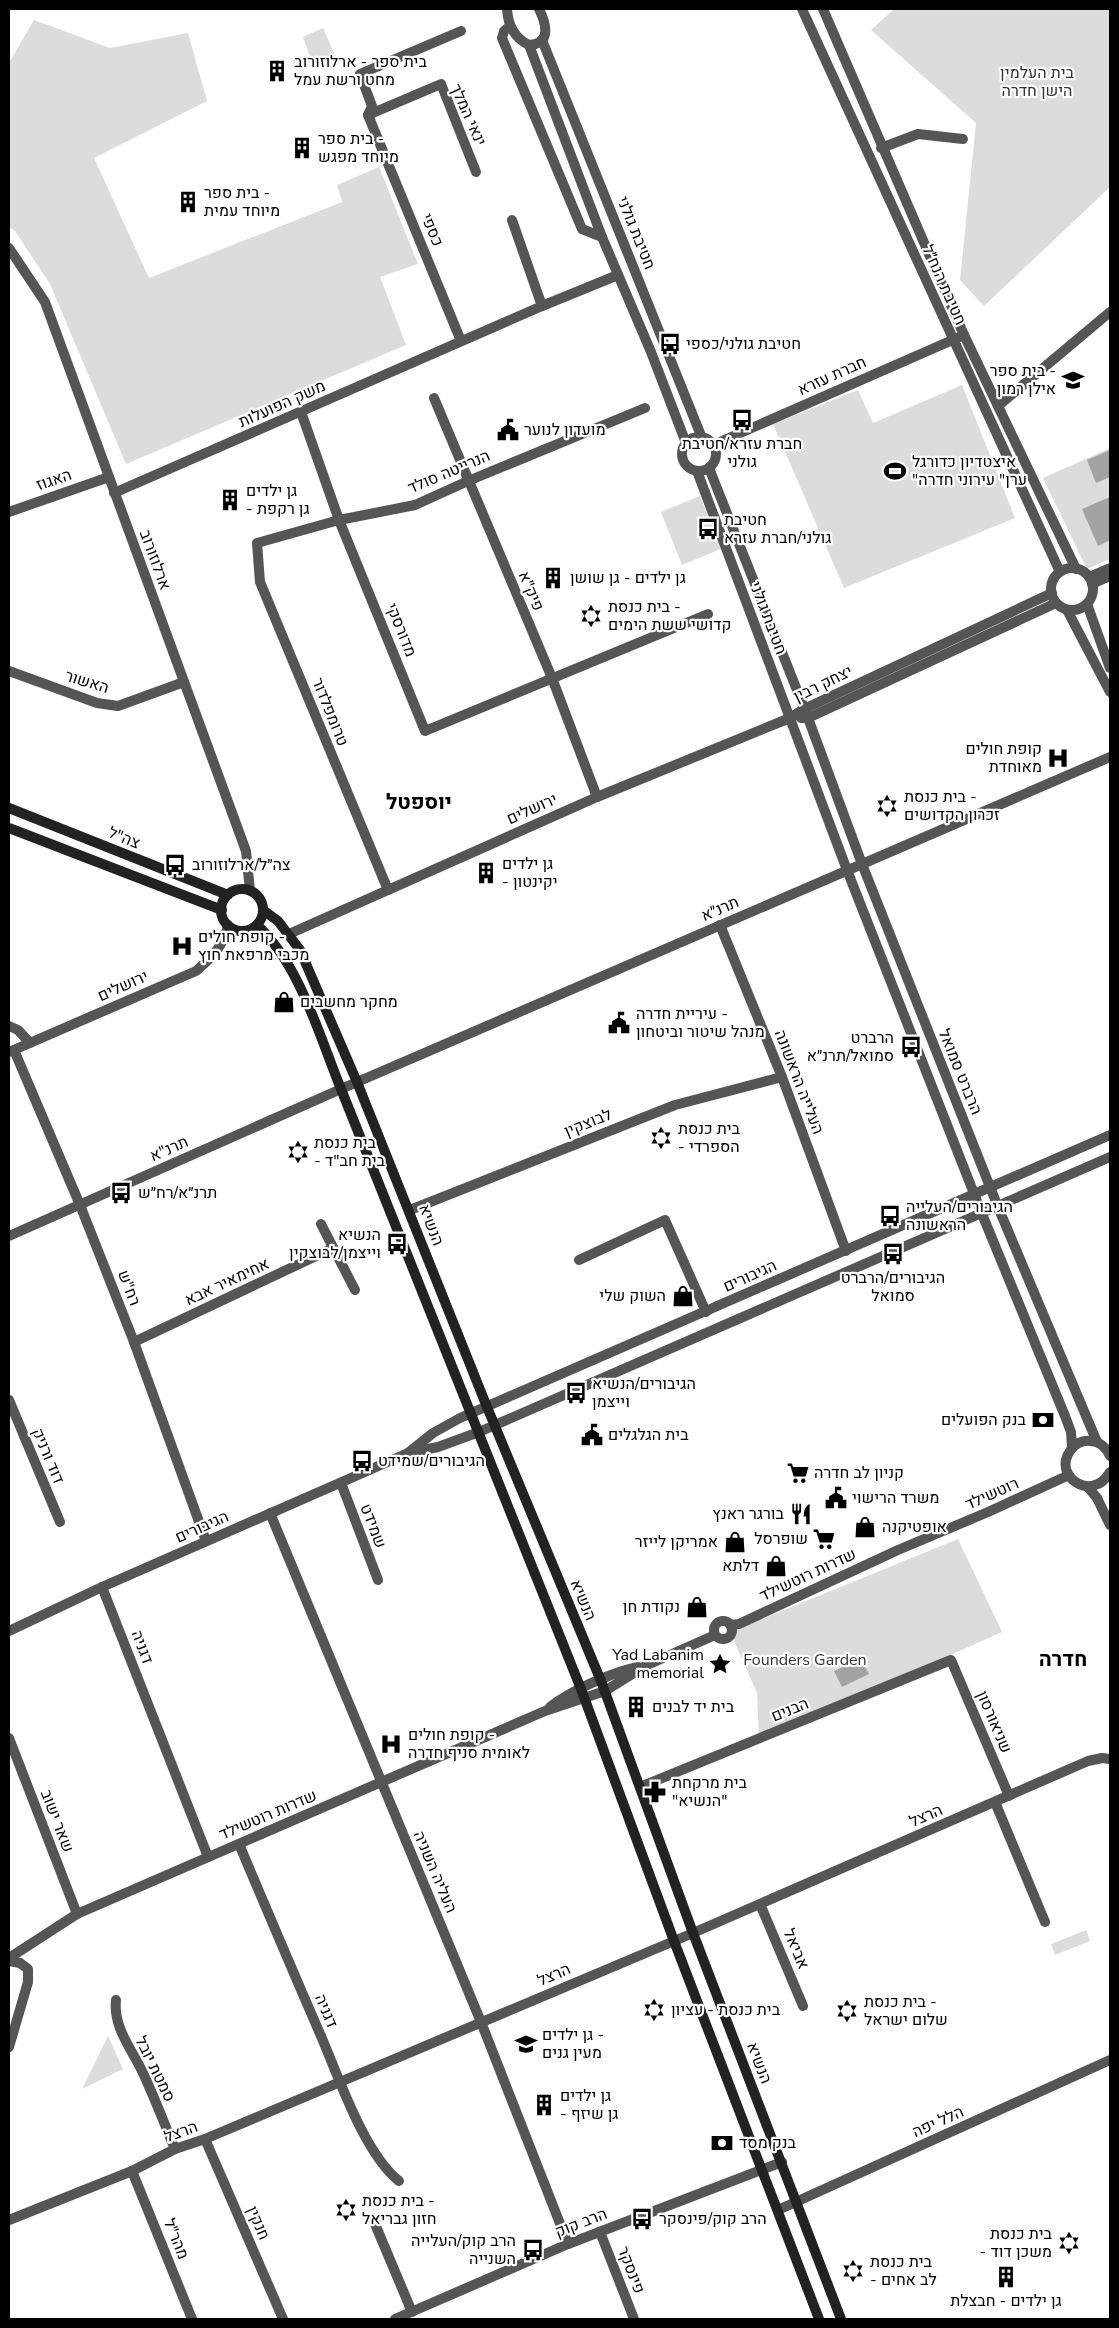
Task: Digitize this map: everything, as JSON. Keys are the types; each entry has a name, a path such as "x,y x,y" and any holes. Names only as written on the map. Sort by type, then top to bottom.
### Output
{"main road":[{"name":"צה\"ל","path":"9,808 228,895"},
{"name":"צה\"ל","path":"9,828 222,910"},
{"path":"238,889 250,890 260,898 263,910 257,925 252,929 239,930 228,925 224,920 222,910 228,895 238,889"},
{"name":"הנשיא","path":"263,910 278,920 289,934 315,981 410,1210 486,1407 603,1686 693,1933 841,2319"},
{"name":"הנשיא","path":"257,925 281,952 301,990 341,1089 583,1694 674,1941 819,2319"}],"street":[{"path":"507,9 510,26 518,39 528,45 537,45 542,40 545,32 545,21 539,9"},
{"name":"חטיבת הנח״ל","path":"802,9 952,340 1060,572"},
{"name":"חטיבת הנח״ל","path":"823,9 964,336 1076,569"},
{"name":"חטיבת גולני","path":"510,26 504,31 502,38 582,229 602,237"},
{"name":"כספי","path":"461,31 360,74 372,106 368,115 461,341"},
{"name":"חטיבת גולני","path":"542,40 702,438"},
{"name":"חטיבת גולני","path":"528,45 602,237 651,352 686,443"},
{"name":"ינאי המלך","path":"368,115 441,84 476,172"},
{"path":"882,148 918,134 963,139"},
{"path":"512,220 542,306"},
{"name":"ארלוזורוב","path":"9,248 45,302 246,851 250,890"},
{"path":"461,341 618,275"},
{"path":"998,406 1110,312"},
{"name":"חברת עזרא","path":"713,445 964,336"},
{"name":"משק הפועלות","path":"114,493 461,341"},
{"name":"פיק\"א","path":"434,398 552,678 597,797"},
{"name":"הנרייטה סולד","path":"257,543 339,520 415,505 468,480 645,408"},
{"name":"מדורסקי","path":"301,412 339,520 425,731 552,678"},
{"path":"696,437 702,438 713,445 716,455 709,468 697,472 687,467 682,458 683,448 686,443 696,437"},
{"name":"חטיבת גולני","path":"709,468 806,713"},
{"name":"חטיבת גולני","path":"697,472 790,718"},
{"name":"האגוז","path":"9,512 109,477"},
{"name":"טרומפלדור","path":"257,543 260,582 388,890"},
{"path":"1091,580 1110,568"},
{"path":"1067,610 1074,610 1087,604 1093,591 1091,580 1076,569 1060,572 1052,584 1054,598 1067,610 1110,692"},
{"path":"1091,580 1110,576"},
{"name":"יצחק רבין","path":"790,718 806,713 1054,598"},
{"path":"1087,604 1110,668"},
{"path":"552,678 708,614"},
{"name":"האשור","path":"9,671 97,703 118,706 184,682"},
{"name":"הרברט סמואל","path":"806,713 862,864 990,1188 1097,1442"},
{"name":"הרברט סמואל","path":"790,718 847,870 974,1195 1071,1432 1072,1448 1066,1461 1069,1475"},
{"name":"ירושלים","path":"289,934 597,797 790,718"},
{"name":"תרנ״א","path":"341,1089 1110,757"},
{"name":"ירושלים","path":"12,1051 196,971 216,953 226,939 228,925"},
{"name":"העלייה הראשונה","path":"720,925 782,1077 846,1251"},
{"path":"9,1026 18,1030 30,1043"},
{"name":"רח\"ש","path":"12,1051 80,1205 134,1342 206,1541"},
{"name":"לבוצקין","path":"410,1210 675,1105 782,1077"},
{"name":"תרנ\"א","path":"9,1236 341,1089"},
{"name":"הגיבורים","path":"408,1453 433,1433 471,1413 1110,1135"},
{"name":"הגיבורים","path":"9,1631 102,1587 408,1453 438,1447 494,1426 1110,1157"},
{"path":"579,1260 665,1220 706,1312"},
{"path":"321,1224 355,1290"},
{"name":"אחימאיר אבא","path":"134,1342 333,1248"},
{"name":"דוד ורניק","path":"9,1400 60,1522"},
{"path":"1072,1448 1084,1441 1097,1442 1110,1452"},
{"path":"1088,1487 1102,1483 1110,1472"},
{"path":"1069,1475 1074,1481 1088,1487 1097,1498 1110,1525"},
{"name":"רוטשילד","path":"898,1550 1069,1475"},
{"name":"שמידט","path":"341,1483 378,1580"},
{"name":"העליה השניה","path":"270,1513 481,2022 568,2244"},
{"name":"שדרות רוטשילד","path":"9,1959 77,1914 545,1711 558,1701 603,1686 620,1673 645,1666 715,1635 714,1629 717,1624 726,1621 730,1625 739,1624 898,1550"},
{"name":"דגניה","path":"102,1587 208,1857"},
{"name":"הבנים","path":"640,1787 951,1660"},
{"name":"שניאורסון","path":"951,1660 1009,1796"},
{"name":"שאר ישוב","path":"9,1738 77,1914"},
{"name":"הרצל","path":"9,2220 132,2171 175,2148 205,2139 341,2083 1095,1759 1110,1759"},
{"path":"995,1802 1045,1922"},
{"name":"דגניה","path":"239,1844 373,2154 398,2181"},
{"name":"אביאל","path":"760,1904 803,2006"},
{"path":"9,1959 20,1963 28,1969 28,1982 9,2047"},
{"name":"סמטת יובל","path":"116,2000 116,2020 141,2070 175,2148"},
{"name":"הלל יפה","path":"778,2210 1110,2060"},
{"name":"חנקין","path":"205,2139 283,2319"},
{"name":"הרב קוק","path":"395,2319 568,2244 782,2162"},
{"name":"מהר\"ל","path":"132,2171 192,2319"},
{"path":"375,2224 412,2312"},
{"name":"פינסקר","path":"600,2232 634,2319"}],"green space":[{"name":"בית העלמין הישן חדרה","path":"894,9 1110,9 1110,187 984,306 960,280 976,123 871,30"},
{"path":"34,20 110,48 188,33 207,101 94,158 149,278 342,202 337,185 379,167 418,264 380,277 406,345 126,464 50,284 15,231 9,227 9,63"},
{"path":"323,28 337,60 314,68 303,37"},
{"name":"איצטדיון כדורגל \"ערן\" עירוני חדרה","path":"962,385 1015,518 844,588 773,424 858,390 873,423"},
{"path":"1110,448 1110,559 1087,569 1043,478"},
{"path":"700,496 721,549 682,565 661,512"},
{"name":"Founders Garden","path":"958,1539 1002,1632 759,1740 757,1693 730,1632"},
{"path":"1086,1930 1090,1941 1055,1955 1051,1944"},
{"path":"108,2036 123,2069 82,2089"}],"shaded area":[{"path":"1110,450 1110,477 1096,483 1087,460"},
{"path":"1110,497 1110,540 1098,546 1082,509"},
{"path":"861,1659 869,1674 842,1687 834,1671"}],"place":[{"name":"בית ספר - ארלוזורוב מחט ורשת עמל","path":"277,71"},
{"name":"בית ספר - מיוחד מפגש","path":"302,148"},
{"name":"בית ספר - מיוחד עמית","path":"188,202"},
{"name":"חטיבת גולני/כספי","path":"670,344"},
{"name":"בית ספר - אילן רמון","path":"1073,380"},
{"name":"חברת עזרא/חטיבת גולני","path":"742,420"},
{"name":"מועדון לנוער","path":"508,430"},
{"name":"איצטדיון כדורגל \"ערן\" עירוני חדרה","path":"895,471"},
{"name":"גן ילדים - גן רקפת","path":"230,500"},
{"name":"חטיבת גולני/חברת עזרא","path":"708,529"},
{"name":"גן ילדים - גן שושן","path":"553,578"},
{"name":"בית כנסת - קדושי ששת הימים","path":"591,616"},
{"name":"קופת חולים מאוחדת","path":"1058,758"},
{"name":"בית כנסת - זכרון הקדושים","path":"887,806"},
{"name":"צה״ל/ארלוזורוב","path":"175,865"},
{"name":"גן ילדים - יקינטון","path":"486,873"},
{"name":"קופת חולים - מכבי מרפאת חוץ","path":"182,946"},
{"name":"מחקר מחשבים","path":"284,1002"},
{"name":"עיריית חדרה - מנהל שיטור וביטחון","path":"619,1023"},
{"name":"הרברט סמואל/תרנ״א","path":"911,1047"},
{"name":"בית כנסת - הספרדי","path":"661,1138"},
{"name":"בית כנסת - בית חב\"ד","path":"298,1152"},
{"name":"תרנ״א/רח״ש","path":"121,1193"},
{"name":"הגיבורים/העלייה הראשונה","path":"890,1216"},
{"name":"הנשיא וייצמן/לבוצקין","path":"397,1244"},
{"name":"הגיבורים/הרברט סמואל","path":"893,1254"},
{"name":"השוק שלי","path":"683,1296"},
{"name":"הגיבורים/הנשיא וייצמן","path":"576,1393"},
{"name":"בנק הפועלים","path":"1043,1420"},
{"name":"בית הגלגלים","path":"592,1435"},
{"name":"הגיבורים/שמידט","path":"362,1461"},
{"name":"קניון לב חדרה","path":"798,1473"},
{"name":"משרד הרישוי","path":"836,1498"},
{"name":"בורגר ראנץ","path":"801,1514"},
{"name":"אופטיקנה","path":"865,1527"},
{"name":"שופרסל","path":"824,1539"},
{"name":"אמריקן לייזר","path":"735,1542"},
{"name":"דלתא","path":"776,1566"},
{"name":"נקודת חן","path":"697,1607"},
{"name":"Yad Labanim memorial","path":"720,1664"},
{"name":"בית יד לבנים","path":"636,1707"},
{"name":"קופת חולים - לאומית סניף חדרה","path":"391,1744"},
{"name":"בית מרקחת \"הנשיא\"","path":"655,1792"},
{"name":"בית כנסת - עציון","path":"654,2010"},
{"name":"בית כנסת - שלום ישראל","path":"847,2011"},
{"name":"גן ילדים - מעין גנים","path":"526,2044"},
{"name":"גן ילדים - גן שיזף","path":"544,2105"},
{"name":"בנק מסד","path":"722,2143"},
{"name":"בית כנסת - חזון גבריאל","path":"346,2210"},
{"name":"הרב קוק/פינסקר","path":"642,2219"},
{"name":"בית כנסת - משכן דוד","path":"1069,2243"},
{"name":"הרב קוק/העלייה השנייה","path":"533,2250"},
{"name":"בית כנסת - לב אחים","path":"853,2271"},
{"name":"גן ילדים - חבצלת","path":"1006,2277"}],"district":[{"name":"יוספטל","path":"419,802"},
{"name":"חדרה","path":"1063,1659"}]}
